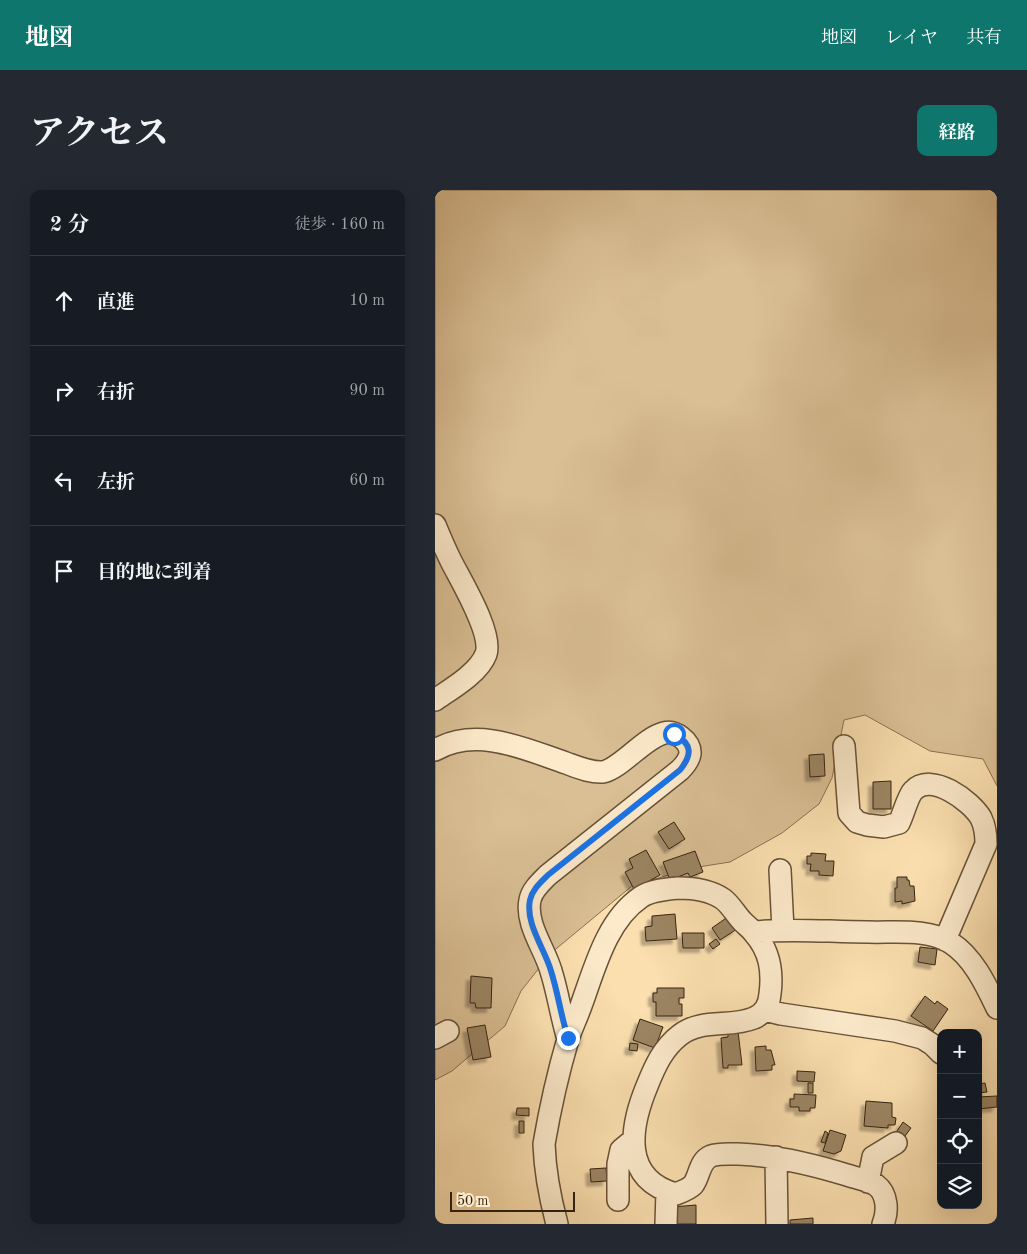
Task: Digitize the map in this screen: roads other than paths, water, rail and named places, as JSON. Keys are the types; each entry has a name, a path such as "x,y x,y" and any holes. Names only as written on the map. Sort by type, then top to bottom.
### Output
{"street":[{"path":"435,526 449,559 478,614 488,646 485,656 467,678 435,700"},
{"path":"435,750 447,744 491,740 509,744 580,768 603,772 611,769 665,732 682,738 688,746 690,754 687,762 680,770 563,863 535,889 530,901 530,916 550,967 556,987 561,1017 568,1038"},
{"path":"843,746 849,813 857,822 884,827 899,823 913,792 919,787 928,784 941,786 953,792 971,804 981,818 986,832 986,844 945,940"},
{"path":"781,870 783,930"},
{"path":"557,1224 544,1162 544,1144 568,1038 599,956 614,927 627,909 642,896 658,891 679,888 693,888 708,892 723,900 761,941 770,962 772,980 769,1002 765,1010 755,1017 744,1021 701,1025 690,1028 665,1049 657,1063 635,1117 633,1132 634,1152 644,1174 655,1187 676,1194 693,1185 704,1161 711,1156 722,1154 759,1154 810,1164 877,1186 884,1196 887,1207 883,1224"},
{"path":"754,932 783,930 918,933 945,940 959,949 970,960 997,1008"},
{"path":"765,1010 895,1031 922,1038 937,1048"},
{"path":"619,1200 618,1164 621,1150 633,1140"},
{"path":"868,1182 873,1157 896,1143"},
{"path":"775,1157 777,1224"},
{"path":"666,1224 667,1192"}]}
